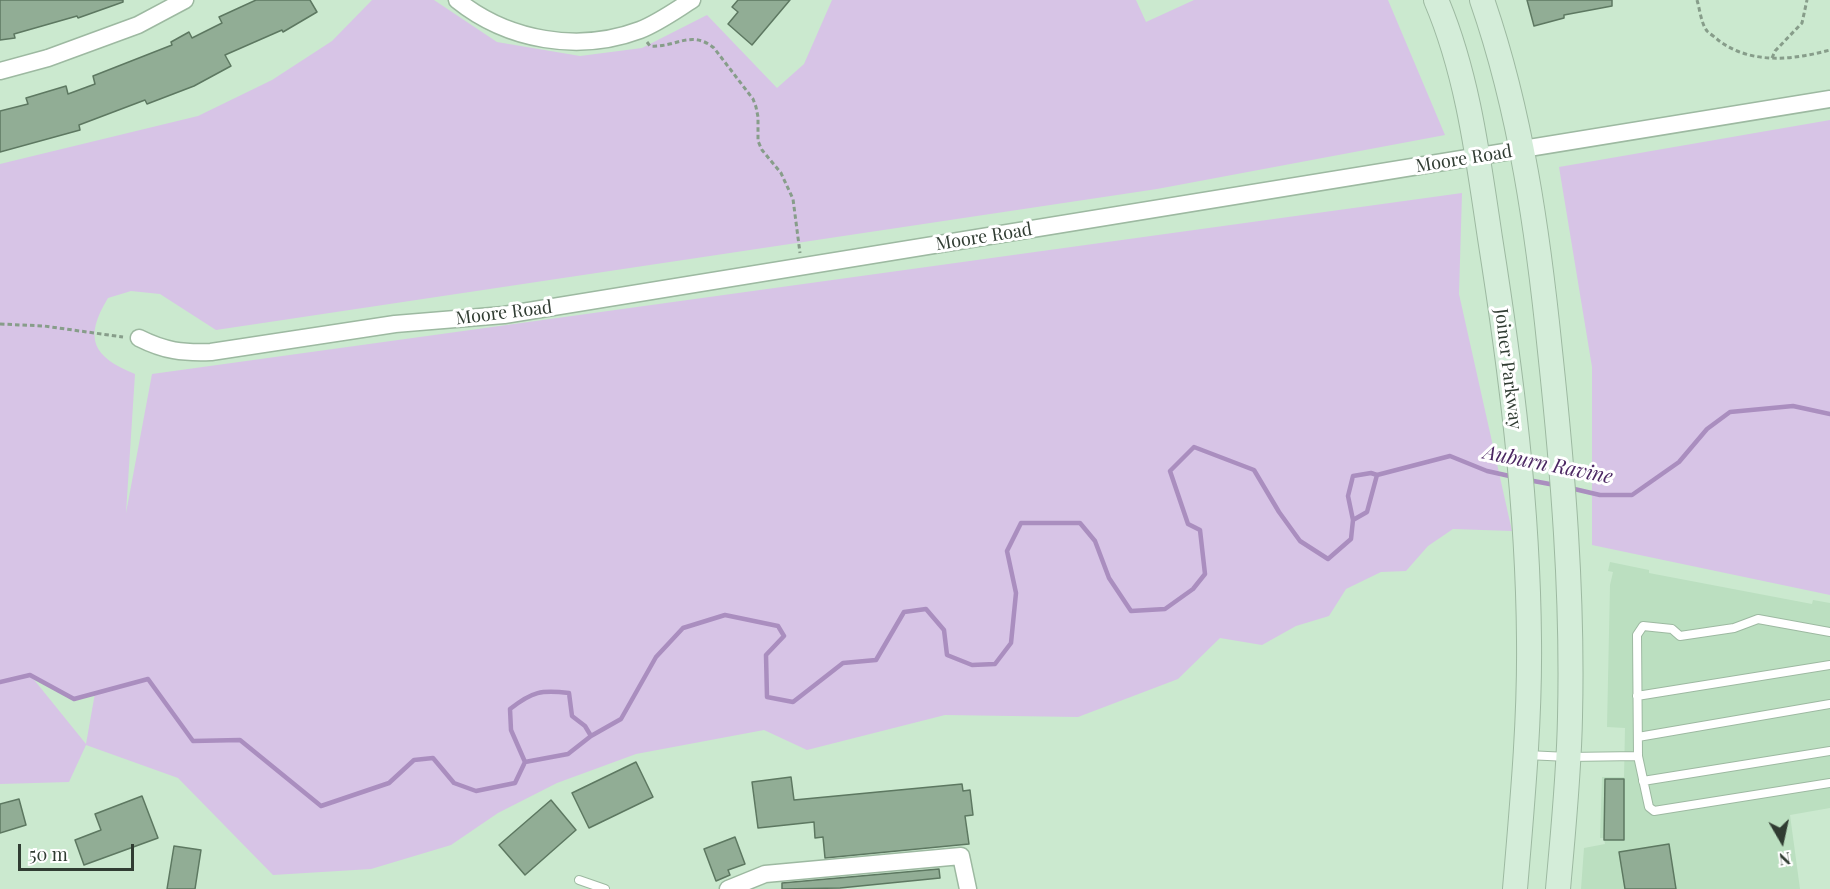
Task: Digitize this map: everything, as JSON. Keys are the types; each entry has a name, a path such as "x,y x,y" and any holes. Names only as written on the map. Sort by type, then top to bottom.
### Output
{"main road":[{"name":"Joiner Parkway","path":"1436,0 1461,76 1477,157 1517,429 1529,640 1526,755 1515,889"},
{"path":"1482,0 1503,69 1522,150 1544,289 1559,435 1567,540 1570,640 1568,757 1558,889"}],"street":[{"path":"0,71 48,58 138,25 185,0"},
{"path":"457,0 474,14 510,30 551,41 598,41 641,30 692,0"},
{"name":"Moore Road","path":"139,338 159,348 183,353 211,352 395,324 504,315 1830,99"},
{"path":"728,889 765,874 961,856 968,889"}],"lane":[{"path":"1830,632 1758,619 1734,628 1680,636 1672,629 1643,627 1637,634 1638,756 1649,807 1654,811 1830,783"},
{"path":"1637,696 1830,665"},
{"path":"1638,737 1830,704"},
{"path":"1643,781 1830,752"},
{"path":"1526,755 1638,756"},
{"path":"579,880 605,889"}],"path":[{"path":"1697,0 1707,32 1738,51 1759,58 1771,58 1802,56 1830,50"},
{"path":"1771,58 1802,23 1807,0"},
{"path":"641,30 650,46 661,47 689,39 707,42 753,99 758,117 758,141 762,150 781,173 793,199 802,266"},
{"path":"0,324 44,326 139,338"}],"shaded area":[{"path":"372,0 434,0 497,42 580,56 642,48 707,15 777,88 804,64 832,0 1136,0 1146,22 1194,0 1388,0 1445,135 1157,189 216,330 160,294 131,291 108,298 100,312 94,336 101,353 121,368 135,374 126,513 152,374 1462,193 1459,294 1512,531 1453,529 1428,546 1406,571 1381,572 1346,589 1329,616 1296,626 1262,645 1220,638 1178,679 1078,717 945,715 807,750 764,730 636,754 557,783 498,813 451,845 371,869 273,875 178,778 86,745 69,782 0,784 0,164 198,116 272,80 332,41","holes":["31,676 74,699 95,693 86,744"]},
{"path":"1830,120 1830,595 1592,545 1592,367 1559,167"},
{"path":"1610,562 1649,570 1649,573 1812,604 1813,600 1830,603 1830,808 1790,815 1800,889 1581,889 1584,848 1605,844 1604,838 1600,838 1602,777 1624,777 1625,728 1607,727 1610,585 1613,572 1608,571"}],"building":[{"path":"0,0 123,0 123,2 78,18 77,16 14,34 15,38 0,40"},
{"path":"256,0 310,0 317,12 283,32 282,30 225,55 231,66 194,86 147,104 145,100 79,125 80,130 0,152 0,111 28,104 26,98 66,86 68,94 95,84 93,76 172,45 171,42 189,32 192,38 222,23 219,17"},
{"path":"738,0 790,0 752,45 728,24 738,12 732,7"},
{"path":"1527,0 1612,0 1612,6 1564,15 1564,18 1534,26"},
{"path":"636,762 653,797 589,828 572,793"},
{"path":"791,777 794,800 962,784 963,791 970,790 973,815 965,816 969,844 825,858 823,837 815,838 814,822 758,828 752,782"},
{"path":"1605,779 1624,779 1624,840 1604,840"},
{"path":"142,796 158,838 84,865 75,840 101,830 95,814"},
{"path":"19,799 26,825 0,833 0,804"},
{"path":"551,800 576,830 525,875 499,845"},
{"path":"735,837 745,864 728,870 730,875 716,881 704,849"},
{"path":"1669,844 1676,889 1625,889 1619,852"},
{"path":"174,846 201,850 195,889 167,889"},
{"path":"939,869 940,878 840,888 782,889 782,883"}],"waterway":[{"name":"Auburn Ravine","path":"1570,488 1600,495 1632,495 1679,462 1707,429 1730,412 1793,406 1830,414"},
{"name":"Auburn Ravine","path":"0,682 30,675 74,699 148,679 193,741 240,740 321,806 389,783 414,760 433,758 454,783 476,791 515,783 525,762 568,754 591,736 621,719 656,657 683,628 725,615 778,626 784,636 766,655 767,697 793,702 843,663 876,660 904,612 926,609 944,630 947,655 972,665 995,664 1011,643 1016,593 1007,551 1021,523 1080,523 1095,541 1109,578 1131,611 1165,609 1193,589 1205,574 1200,530 1188,524 1170,471 1194,447 1254,470 1279,512 1300,541 1328,559 1351,539 1353,520 1367,512 1377,475 1450,456 1487,471 1514,477"},
{"path":"1353,520 1348,496 1353,476 1371,473 1377,475"},
{"name":"Auburn Ravine","path":"1528,480 1555,485"},
{"path":"525,762 511,730 510,709 531,695 544,692 569,693 572,716 585,726 591,736"}]}
